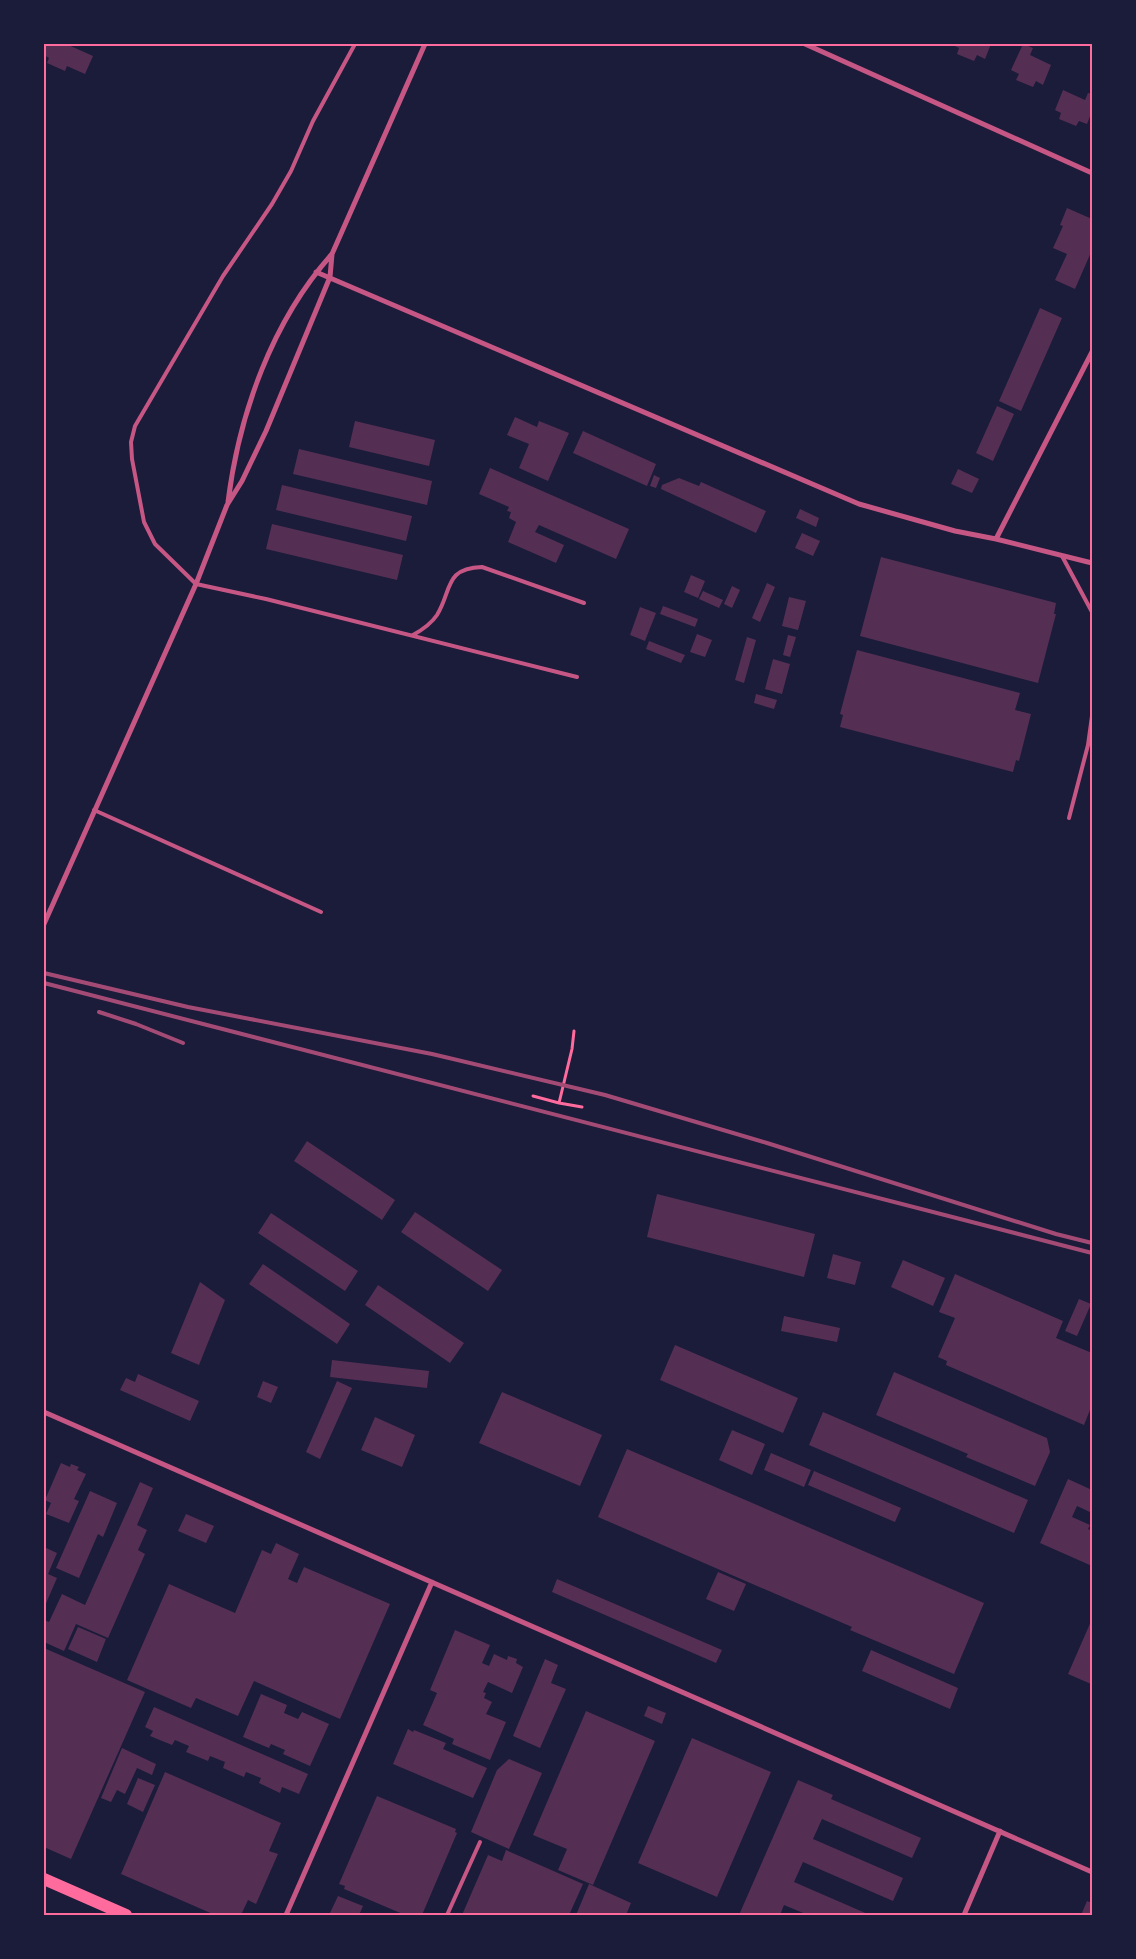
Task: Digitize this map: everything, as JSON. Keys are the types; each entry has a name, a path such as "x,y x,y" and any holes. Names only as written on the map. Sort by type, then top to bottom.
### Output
{"main road":[{"path":"44,1879 126,1915"}],"street":[{"path":"228,505 236,451 256,386 280,331 316,272 332,254 425,44"},
{"path":"805,44 1092,173"},
{"path":"44,924 196,584 228,505 266,431 330,277 332,254"},
{"path":"316,272 859,504 956,531 1092,563"},
{"path":"996,539 1092,352"},
{"path":"44,1412 1092,1872"},
{"path":"286,1915 432,1582"},
{"path":"964,1915 1000,1831"}],"lane":[{"path":"355,44 313,120 291,171 272,204 223,276 135,426 130,442 144,522 156,544 196,584 577,677"},
{"path":"1062,556 1092,612"},
{"path":"412,636 422,630 437,615 453,578 474,567 482,567 584,603"},
{"path":"1069,818 1090,746 1092,716"},
{"path":"94,810 321,912"},
{"path":"447,1915 480,1842"}],"path":[{"path":"559,1103 572,1049 574,1031"},
{"path":"533,1096 559,1103 582,1106"}],"building":[{"path":"44,44 66,44 93,56 85,74 67,66 65,71 47,63 49,58 44,55"},
{"path":"951,44 991,44 985,59 977,55 974,61 957,54 959,48"},
{"path":"1023,44 1033,48 1030,55 1051,65 1043,85 1036,81 1033,87 1016,80 1019,74 1011,70"},
{"path":"1063,90 1085,100 1088,93 1092,94 1092,111 1087,124 1079,121 1076,126 1059,119 1061,113 1055,110"},
{"path":"1067,208 1092,219 1092,250 1075,289 1055,280 1067,254 1053,248 1063,226 1060,225"},
{"path":"1040,308 1062,318 1021,411 999,401"},
{"path":"997,406 1014,414 993,461 976,453"},
{"path":"515,417 537,427 539,421 569,433 548,481 519,468 529,444 507,435"},
{"path":"355,421 435,440 429,466 349,447"},
{"path":"583,431 656,464 647,486 573,453"},
{"path":"299,449 432,481 427,505 293,474"},
{"path":"490,468 629,529 616,559 539,525 535,532 564,545 556,563 508,542 516,522 509,518 511,512 507,511 509,507 479,494"},
{"path":"958,469 979,479 972,493 951,484"},
{"path":"654,475 660,478 656,488 650,486"},
{"path":"679,478 699,486 701,482 766,511 756,533 661,489 662,485"},
{"path":"282,485 412,516 406,541 276,510"},
{"path":"800,509 819,518 816,527 796,518"},
{"path":"272,524 403,555 397,580 266,549"},
{"path":"802,533 820,541 813,556 795,548"},
{"path":"881,557 1056,603 1054,614 1056,614 1038,683 860,636"},
{"path":"691,575 705,581 698,598 684,592"},
{"path":"767,583 775,587 760,622 752,618"},
{"path":"732,586 740,590 732,608 724,604"},
{"path":"703,591 723,600 719,608 699,599"},
{"path":"789,597 806,601 798,630 782,626"},
{"path":"663,606 698,619 695,627 660,614"},
{"path":"640,607 656,613 645,641 630,635"},
{"path":"697,634 712,640 705,657 690,652"},
{"path":"788,635 796,637 790,657 783,655"},
{"path":"747,637 756,640 744,683 735,680"},
{"path":"649,641 685,655 681,663 646,649"},
{"path":"857,650 1020,693 1015,710 1031,714 1019,761 1016,760 1013,772 840,727 843,715 840,714"},
{"path":"773,659 790,664 782,694 765,689"},
{"path":"756,694 777,700 774,709 754,703"},
{"path":"307,1141 395,1200 382,1220 294,1161"},
{"path":"657,1194 815,1234 804,1277 647,1237"},
{"path":"415,1212 502,1270 488,1291 401,1232"},
{"path":"271,1213 358,1271 345,1291 258,1233"},
{"path":"833,1254 861,1262 855,1285 827,1278"},
{"path":"903,1260 945,1278 933,1306 891,1287"},
{"path":"263,1264 350,1324 337,1344 249,1284"},
{"path":"955,1274 1063,1321 1056,1338 1092,1353 1092,1405 1084,1425 946,1365 947,1361 938,1357 955,1318 939,1312"},
{"path":"200,1282 225,1300 199,1365 171,1353"},
{"path":"378,1285 464,1343 450,1363 365,1305"},
{"path":"1079,1299 1091,1304 1077,1336 1065,1331"},
{"path":"784,1316 840,1328 837,1342 781,1331"},
{"path":"675,1345 798,1398 783,1433 660,1380"},
{"path":"332,1360 429,1371 427,1388 330,1377"},
{"path":"894,1372 1047,1438 1050,1452 1035,1486 966,1457 968,1454 876,1415"},
{"path":"138,1374 199,1401 190,1421 120,1390 126,1378 135,1382"},
{"path":"263,1381 278,1387 271,1403 257,1397"},
{"path":"337,1381 352,1388 320,1459 306,1452"},
{"path":"502,1392 602,1435 580,1486 479,1443"},
{"path":"823,1412 1028,1500 1014,1533 809,1445"},
{"path":"375,1417 415,1435 402,1467 361,1450"},
{"path":"732,1430 765,1444 752,1475 719,1460"},
{"path":"627,1449 984,1603 954,1674 850,1630 852,1627 598,1517"},
{"path":"771,1453 811,1470 804,1487 764,1470"},
{"path":"61,1463 70,1467 71,1464 79,1467 77,1470 86,1474 74,1499 79,1501 69,1523 46,1514 51,1503 45,1500"},
{"path":"814,1471 901,1508 895,1522 808,1485"},
{"path":"1068,1479 1092,1490 1092,1513 1077,1506 1072,1517 1090,1525 1088,1529 1092,1531 1092,1566 1040,1543"},
{"path":"140,1482 153,1488 137,1525 147,1530 138,1550 145,1554 108,1638 76,1624 64,1651 44,1642 44,1620 49,1622 62,1594 85,1605"},
{"path":"90,1491 117,1503 103,1537 98,1534 79,1578 56,1568"},
{"path":"186,1514 214,1526 206,1543 178,1531"},
{"path":"276,1543 299,1554 288,1579 297,1583 304,1567 390,1604 340,1719 254,1681 238,1716 196,1698 191,1708 127,1680 169,1584 235,1613 262,1550 271,1554"},
{"path":"44,1547 57,1553 48,1574 57,1578 44,1608"},
{"path":"718,1572 746,1584 734,1611 706,1599"},
{"path":"557,1579 722,1650 716,1663 552,1592"},
{"path":"1092,1619 1092,1682 1091,1684 1068,1674"},
{"path":"78,1627 106,1639 97,1662 68,1649"},
{"path":"455,1630 490,1645 482,1663 489,1666 494,1654 507,1660 508,1656 517,1659 516,1663 523,1667 512,1693 488,1682 483,1692 486,1693 484,1698 492,1702 486,1714 506,1722 490,1760 452,1744 454,1739 423,1725 437,1693 430,1690"},
{"path":"44,1648 145,1692 71,1859 44,1847"},
{"path":"871,1650 958,1688 950,1709 862,1671"},
{"path":"545,1659 558,1665 551,1683 566,1689 540,1748 513,1736"},
{"path":"261,1694 287,1705 284,1713 298,1719 302,1712 329,1724 310,1766 283,1754 285,1750 271,1744 269,1748 243,1737"},
{"path":"648,1706 666,1713 662,1724 644,1716"},
{"path":"154,1707 308,1774 299,1794 282,1787 280,1793 259,1783 261,1778 246,1772 244,1777 223,1768 225,1762 210,1756 208,1761 186,1752 189,1746 175,1740 172,1745 150,1736 153,1731 145,1727"},
{"path":"586,1711 655,1741 593,1885 558,1870 567,1849 533,1835"},
{"path":"408,1729 446,1743 443,1749 487,1768 473,1798 393,1764"},
{"path":"692,1738 771,1772 717,1897 638,1863"},
{"path":"122,1748 156,1764 152,1775 137,1768 125,1794 117,1790 111,1802 101,1798"},
{"path":"509,1759 542,1773 509,1849 471,1832 497,1770"},
{"path":"165,1772 281,1823 269,1851 278,1854 256,1904 248,1900 241,1915 215,1915 121,1874"},
{"path":"138,1778 155,1785 143,1812 127,1804"},
{"path":"798,1780 833,1795 831,1799 921,1838 912,1858 822,1819 813,1839 903,1878 893,1901 803,1862 794,1882 870,1915 808,1915 784,1905 780,1915 739,1915"},
{"path":"377,1796 456,1829 455,1832 457,1833 422,1915 405,1915 344,1889 345,1886 339,1884"},
{"path":"506,1850 583,1884 569,1915 462,1915 488,1855 502,1861"},
{"path":"589,1884 631,1903 626,1915 576,1915"},
{"path":"338,1896 363,1906 359,1915 329,1915"},
{"path":"1087,1901 1092,1903 1092,1915 1081,1915"}],"railway":[{"path":"44,973 188,1007 432,1054 605,1095 767,1143 1056,1234 1092,1243"},
{"path":"44,983 1092,1253"},
{"path":"99,1012 136,1024 183,1043"}]}
